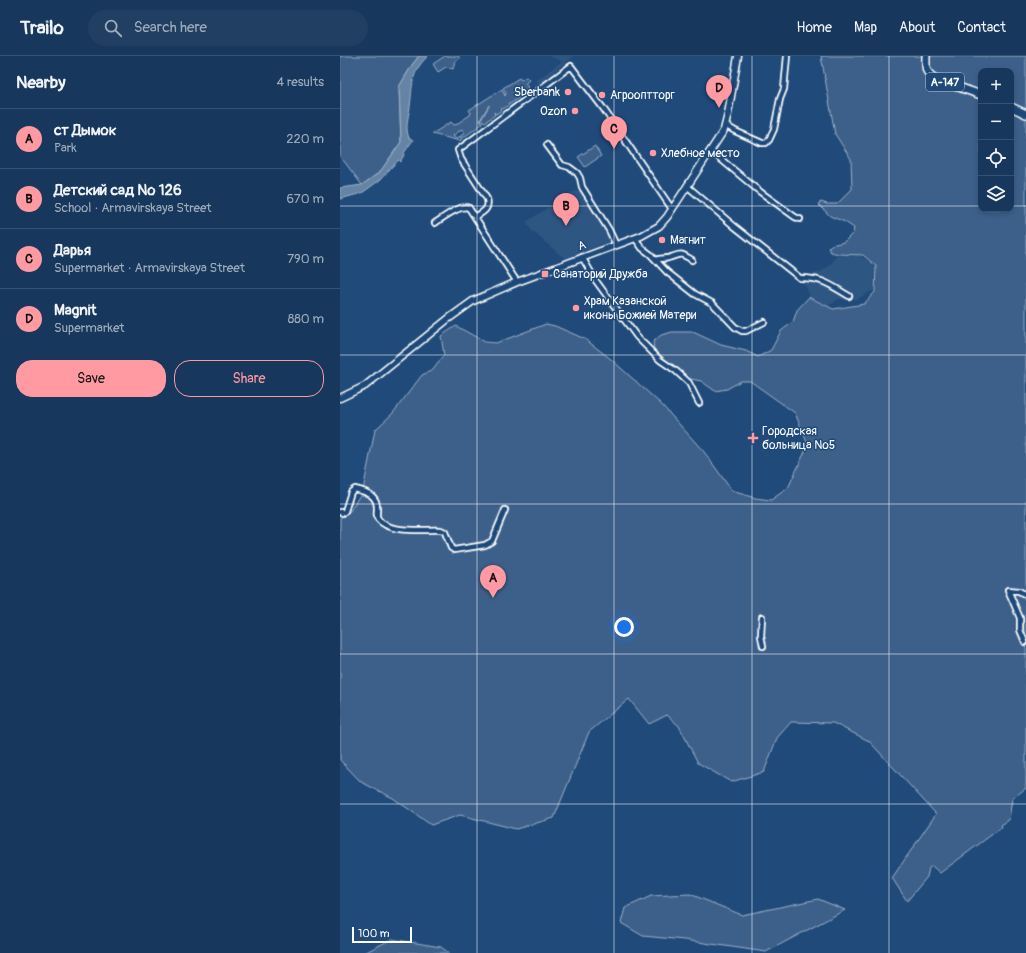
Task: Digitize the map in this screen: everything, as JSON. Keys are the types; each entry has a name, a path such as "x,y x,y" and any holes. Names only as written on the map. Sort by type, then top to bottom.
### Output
{"highway":[{"name":"А-147","path":"926,56 926,71 930,75 936,79 978,94"},
{"path":"1014,108 1026,114"}],"main road":[{"name":"A","path":"340,398 354,392 373,380 463,307 473,301 517,282 635,238 659,226 667,217 724,130 738,56"}],"street":[{"path":"725,125 762,143 766,143 769,140 774,129 780,99 784,89 787,56"},
{"path":"475,217 487,208 489,204 461,158 458,150 571,66 603,108 672,208"},
{"path":"547,145 562,165 570,167 577,173 582,187 616,245"},
{"path":"711,152 759,191 800,219"},
{"path":"687,186 734,226 800,278 814,278 822,280 849,296"},
{"path":"435,223 463,207 466,206 469,208 517,282"},
{"path":"635,238 642,248 667,272 695,294 712,303 735,327 742,331 746,331 764,322"},
{"path":"656,260 669,258 678,254 683,254 692,260"},
{"path":"582,257 596,280 637,337 660,360 676,371 689,383 699,403"},
{"path":"340,512 343,513 345,510 352,492 355,489 365,492 373,496 376,500 378,518 385,524 400,529 441,530 445,532 451,548 454,550 485,545 492,541 505,510"},
{"path":"1025,642 1020,630 1020,618 1008,590 1019,591 1026,595"},
{"path":"762,617 761,636 763,646"}],"shaded area":[{"path":"340,56 419,56 399,87 401,142 380,172 362,185 340,156"},
{"path":"419,56 428,56 418,68 413,80 407,127 409,138 413,140 400,162 398,160 380,180 362,193 340,199 340,188 362,185 380,172 401,142 399,87"},
{"path":"445,56 458,56 460,58 455,61 453,69 446,67 438,72 433,64"},
{"path":"548,56 574,56 539,83 536,81 562,61"},
{"path":"821,56 1026,56 1026,788 1012,799 1009,820 1001,825 1002,827 940,873 932,866 929,868 927,877 907,901 892,878 936,814 869,741 833,723 791,722 777,738 764,772 731,782 698,763 679,726 667,715 649,724 629,699 589,732 554,818 516,829 460,815 431,825 393,798 361,782 340,760 340,518 350,511 363,490 375,430 393,413 422,375 433,370 444,355 441,336 456,326 485,342 496,343 546,324 555,326 585,339 612,360 661,404 705,453 732,491 755,498 771,500 788,488 808,445 795,413 750,381 741,381 727,389 715,391 701,381 686,378 654,349 653,342 661,335 672,332 693,332 721,345 746,351 758,357 771,350 781,331 793,322 797,310 809,297 833,309 864,304 875,292 876,266 863,255 838,254 831,252 828,248 831,245 844,242 853,233 854,228 845,222 830,216 818,204 821,202 827,204 837,204 852,189 851,159 835,134"},
{"path":"526,77 529,80 525,84 528,87 525,90 528,93 523,95 523,91 519,87 516,89 519,94 521,93 522,95 510,104 508,103 509,105 503,109 500,108 502,110 496,114 494,112 495,115 485,122 481,120 489,105 480,120 483,123 463,138 461,135 465,133 462,129 453,136 456,139 460,136 462,139 460,141 432,134 451,122 455,125 470,115 471,113 469,110 502,89 505,96 506,92 503,88 519,78 521,80"},
{"path":"595,146 601,156 585,167 578,157"},
{"path":"580,191 611,241 565,259 532,231 526,222 572,192"},
{"path":"858,255 875,265 874,290 857,299 839,299 828,306 810,296 803,281 807,275 820,272 829,266 837,256"},
{"path":"690,894 742,915 818,899 845,910 766,952 684,940 643,936 621,923 625,908 651,896"},
{"path":"392,939 441,947 449,953 364,953"}],"place":[{"name":"Sberbank","path":"568,92"},
{"name":"Агрооптторг","path":"602,95"},
{"name":"Magnit","path":"719,108"},
{"name":"Ozon","path":"575,111"},
{"name":"Дарья","path":"614,149"},
{"name":"Хлебное место","path":"653,153"},
{"name":"Детский сад № 126","path":"566,226"},
{"name":"Магнит","path":"662,240"},
{"name":"Санаторий Дружба","path":"545,274"},
{"name":"Храм Казанской иконы Божией Матери","path":"576,308"},
{"name":"Городская больница №5","path":"753,438"},
{"name":"ст Дымок","path":"493,598"}]}
